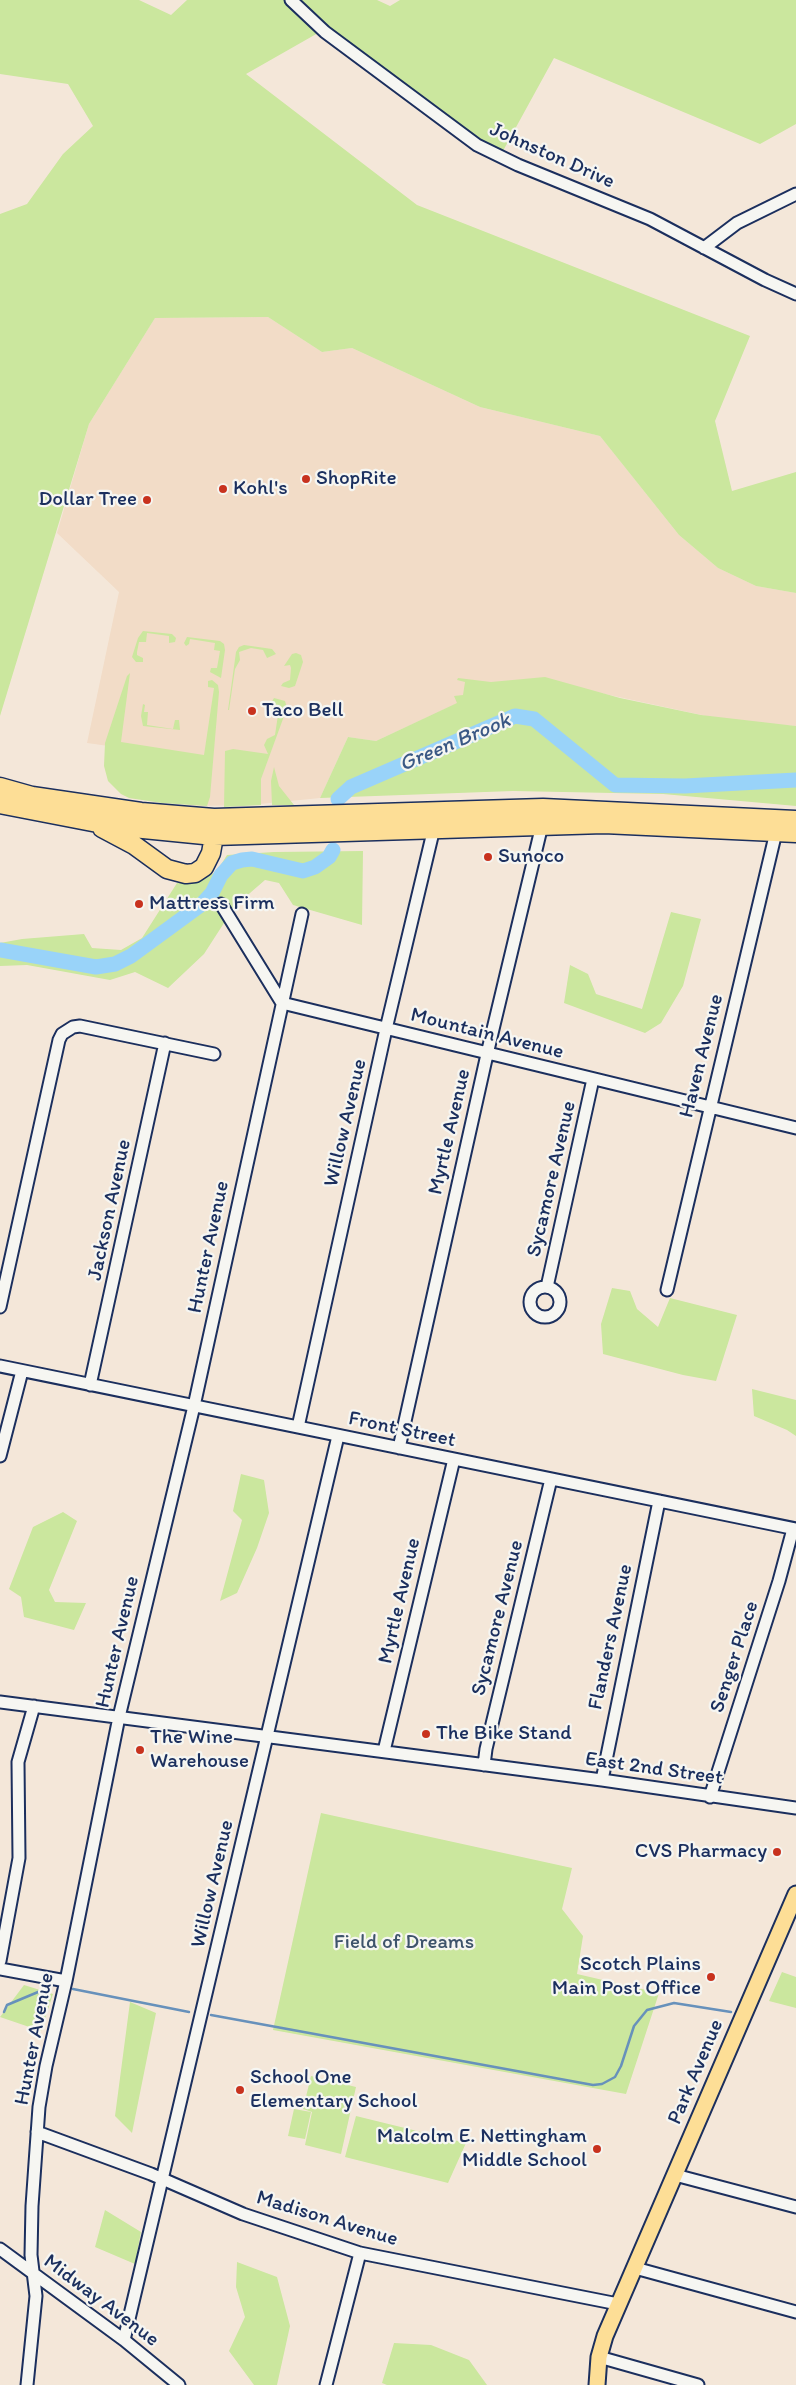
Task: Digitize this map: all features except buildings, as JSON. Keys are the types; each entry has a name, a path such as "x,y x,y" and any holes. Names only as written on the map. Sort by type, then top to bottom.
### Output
{"highway":[{"path":"0,787 49,799 177,816 214,818 543,808 796,820"},
{"path":"0,804 88,821 214,836 604,824 796,833"},
{"path":"88,821 134,845 167,869 186,874 204,868 211,853 214,836"}],"main road":[{"name":"Park Avenue","path":"597,2385 599,2357 618,2304 796,1894"}],"street":[{"name":"Johnston Drive","path":"292,0 325,32 476,145 518,165 650,219 796,294"},
{"path":"704,248 736,224 796,194"},
{"name":"Myrtle Avenue","path":"399,1448 487,1053 542,825"},
{"name":"Willow Avenue","path":"298,1427 386,1029 434,828"},
{"name":"Haven Avenue","path":"667,1290 709,1107 776,832"},
{"path":"221,904 282,1003"},
{"name":"Hunter Avenue","path":"27,2385 36,2296 31,2255 32,2206 37,2132 46,2066 66,1981 119,1717 194,1406 302,914"},
{"name":"Mountain Avenue","path":"282,1003 796,1128"},
{"path":"0,1307 59,1040 62,1034 73,1026 86,1027 214,1054"},
{"name":"Jackson Avenue","path":"90,1385 166,1043"},
{"name":"Sycamore Avenue","path":"547,1287 593,1079"},
{"name":"Front Street","path":"0,1366 795,1529"},
{"path":"0,1456 22,1371"},
{"name":"Willow Avenue","path":"124,2340 338,1436"},
{"name":"Myrtle Avenue","path":"384,1751 454,1459"},
{"name":"Sycamore Avenue","path":"484,1765 486,1749 551,1479"},
{"name":"Flanders Avenue","path":"602,1780 658,1501"},
{"name":"Senger Place","path":"710,1797 795,1529"},
{"name":"East 2nd Street","path":"0,1702 602,1780 796,1808"},
{"path":"0,1961 20,1858 18,1762 34,1706"},
{"path":"0,1969 66,1981"},
{"name":"Madison Avenue","path":"37,2132 161,2179 243,2214 360,2253 618,2304"},
{"path":"675,2174 796,2207"},
{"name":"Midway Avenue","path":"0,2249 124,2340 178,2385"},
{"path":"326,2385 360,2253"},
{"path":"635,2268 796,2312"},
{"path":"599,2357 698,2385"}],"shaded area":[{"path":"268,317 322,352 352,348 480,407 600,436 679,535 718,568 756,586 796,593 796,726 720,719 582,689 458,703 376,741 348,737 320,798 250,805 200,806 129,798 137,750 87,743 119,592 57,533 89,424 155,318"}],"green space":[{"path":"0,0 139,0 171,15 187,0 377,0 390,6 400,0 796,0 796,124 760,144 554,58 498,160 318,33 246,74 417,205 750,336 715,421 732,491 796,472 796,593 756,586 718,568 679,535 600,436 480,407 352,348 322,352 268,317 155,318 89,424 0,716 0,214 27,204 63,154 93,126 68,84 0,74"},
{"path":"143,631 172,634 176,638 175,642 169,643 169,636 147,633 146,642 139,642 137,652 137,655 143,658 143,662 136,662 132,657 138,638"},
{"path":"187,637 220,641 224,644 225,650 221,678 210,672 211,668 217,668 220,651 214,650 215,643 190,639 189,644 186,646 184,643"},
{"path":"244,645 272,649 276,654 267,658 263,650 251,648 239,652 240,660 235,669 228,710 236,652 239,647"},
{"path":"292,654 301,655 303,662 295,686 289,688 281,686 290,680 290,665 284,666"},
{"path":"130,673 121,742 204,755 214,688 208,687 208,681 212,680 218,685 210,797 207,806 162,803 129,798 121,794 108,781 104,766 105,743 127,676"},
{"path":"545,677 620,698 701,715 796,726 796,806 663,794 513,791 320,798 348,737 376,741 457,703 454,696 463,695 465,682 457,680 458,678 491,682"},
{"path":"274,698 285,701 287,708 261,779 261,805 224,807 225,751 233,749 268,754 264,745 267,739 275,735 279,708 277,705 271,707 270,705"},
{"path":"143,704 145,705 144,712 148,712 147,725 173,729 175,720 179,720 180,730 143,726 141,716"},
{"path":"274,767 279,786 294,805 272,805 271,781"},
{"path":"363,851 362,925 293,905 279,883 265,880 235,906 204,954 168,988 135,972 110,980 27,965 0,966 0,943 22,939 84,934 92,948 121,950 142,938 177,883 201,881 217,871 227,855 274,852"},
{"path":"671,912 701,919 683,986 661,1023 645,1033 564,1003 570,965 588,974 596,994 642,1009"},
{"path":"612,1288 630,1291 637,1309 658,1327 670,1298 737,1315 716,1381 683,1375 603,1354 601,1324"},
{"path":"752,1389 796,1400 796,1436 787,1430 754,1416"},
{"path":"241,1474 264,1480 269,1513 257,1548 237,1593 220,1601 242,1520 233,1511"},
{"path":"63,1512 77,1521 49,1590 55,1602 86,1603 74,1630 24,1617 21,1597 9,1589 33,1527"},
{"name":"Field of Dreams","path":"321,1813 572,1868 562,1909 583,1936 577,1974 659,1993 626,2094 273,2030"},
{"path":"782,1972 796,1977 796,2008 769,2001"},
{"path":"24,1985 53,1994 41,2031 0,2017"},
{"path":"130,2002 156,2013 132,2133 115,2116"},
{"path":"311,2076 356,2087 341,2154 305,2145 312,2112 303,2109"},
{"path":"294,2109 311,2112 305,2139 288,2136"},
{"path":"356,2116 466,2143 448,2183 345,2157"},
{"path":"105,2210 141,2232 135,2264 95,2247"},
{"path":"237,2262 277,2277 290,2326 277,2385 254,2385 229,2351 245,2317 236,2287"},
{"path":"394,2343 431,2345 469,2360 487,2385 387,2385 382,2383"}],"waterway":[{"name":"Green Brook","path":"338,799 351,787 515,716 534,719 615,785 685,786 796,780"},
{"name":"Green Brook","path":"0,950 96,967 115,964 131,956 202,904 212,893 221,875 232,863 252,859 303,871 315,867 329,857 333,850"},
{"path":"4,2012 7,2005 50,1987"},
{"path":"73,1989 189,2012"},
{"path":"211,2015 593,2085 602,2084 615,2077 621,2066 634,2026 647,2010 674,2003 731,2012"}],"place":[{"name":"ShopRite","path":"306,479"},
{"name":"Kohl's","path":"223,489"},
{"name":"Dollar Tree","path":"147,500"},
{"name":"Taco Bell","path":"252,711"},
{"name":"Sunoco","path":"488,857"},
{"name":"Mattress Firm","path":"139,904"},
{"name":"The Bike Stand","path":"426,1734"},
{"name":"The Wine Warehouse","path":"140,1750"},
{"name":"CVS Pharmacy","path":"777,1852"},
{"name":"Scotch Plains Main Post Office","path":"711,1977"},
{"name":"School One Elementary School","path":"240,2090"},
{"name":"Malcolm E. Nettingham Middle School","path":"597,2149"}]}
